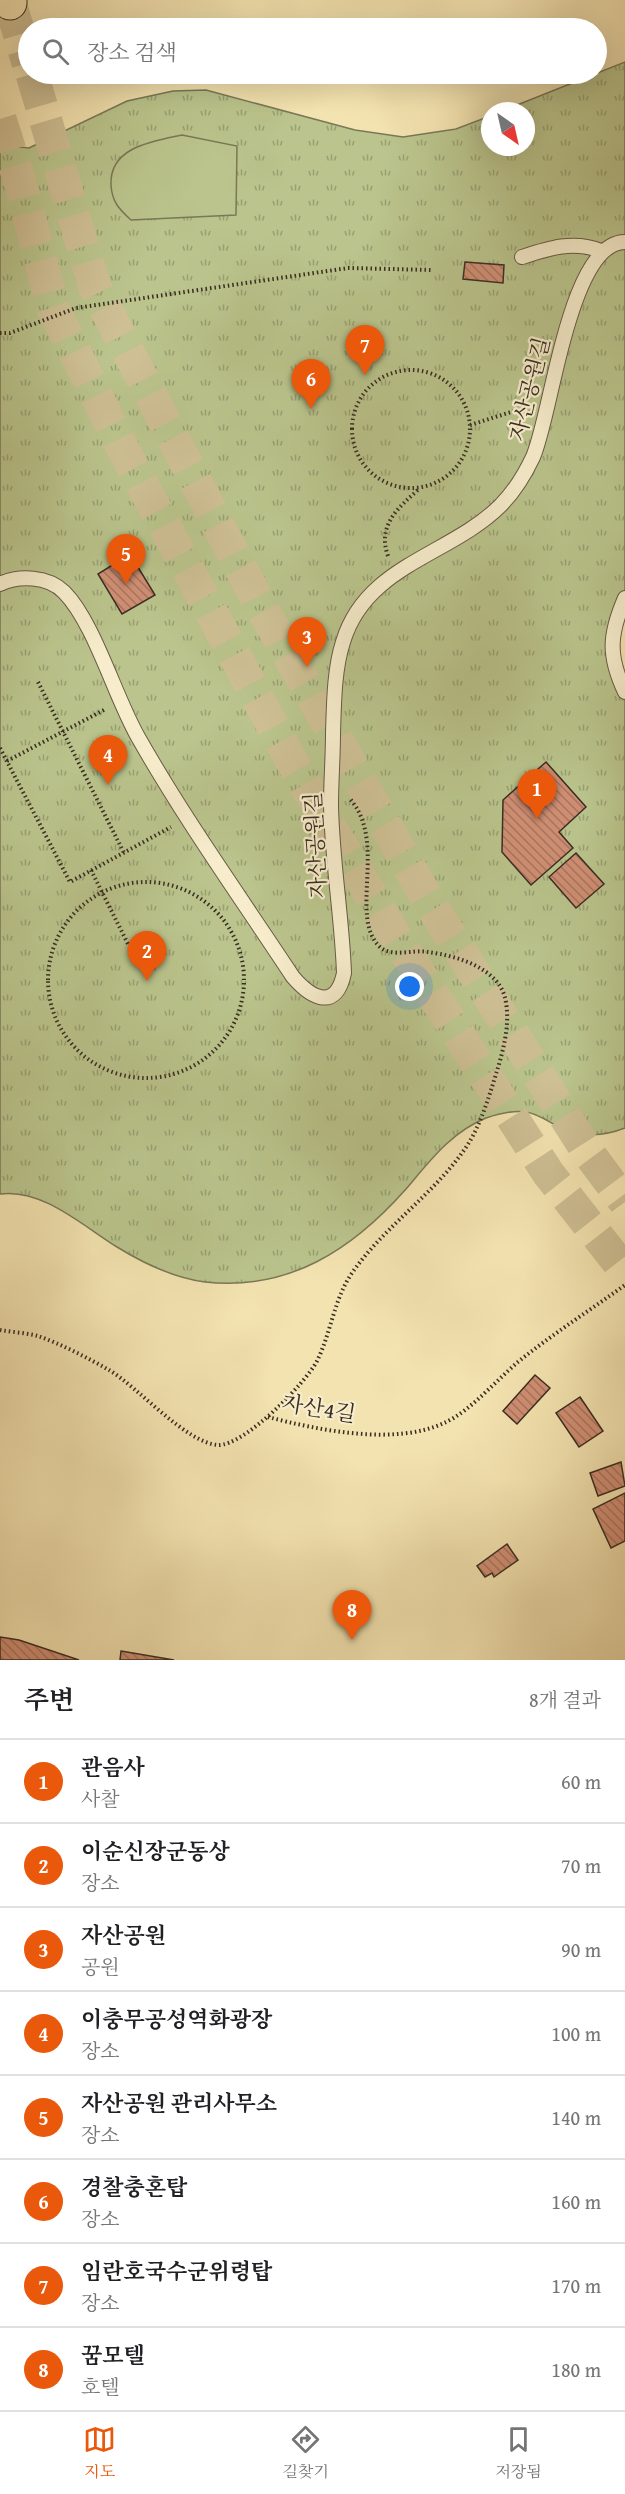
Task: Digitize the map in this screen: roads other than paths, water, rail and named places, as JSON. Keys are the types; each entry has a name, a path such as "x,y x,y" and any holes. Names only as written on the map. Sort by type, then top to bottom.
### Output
{"lane":[{"path":"522,257 572,244 586,245 602,251 614,243 625,242"},
{"name":"자산공원길","path":"0,584 15,578 29,578 62,590 79,613 137,735 182,809 294,977 310,995 317,998 333,994 342,981 344,973 331,807 334,702 342,646 350,621 359,607 395,574 500,507 518,484 532,459 550,400 571,313 582,281 602,251"},
{"path":"625,598 612,635 612,658 625,692"}],"tunnel":[{"path":"10,3 18,30"},
{"path":"35,84 95,288 259,603 431,905 587,1151 625,1202"},
{"path":"0,119 20,182 53,308 124,451 296,769 392,931 548,1173 625,1271"}],"place":[{"name":"임란호국수군위령탑","path":"365,375"},
{"name":"경찰충혼탑","path":"311,409"},
{"name":"자산공원 관리사무소","path":"126,584"},
{"name":"자산공원","path":"307,667"},
{"name":"이충무공성역화광장","path":"108,785"},
{"name":"관음사","path":"537,819"},
{"name":"이순신장군동상","path":"147,981"},
{"name":"꿈모텔","path":"352,1640"}]}
